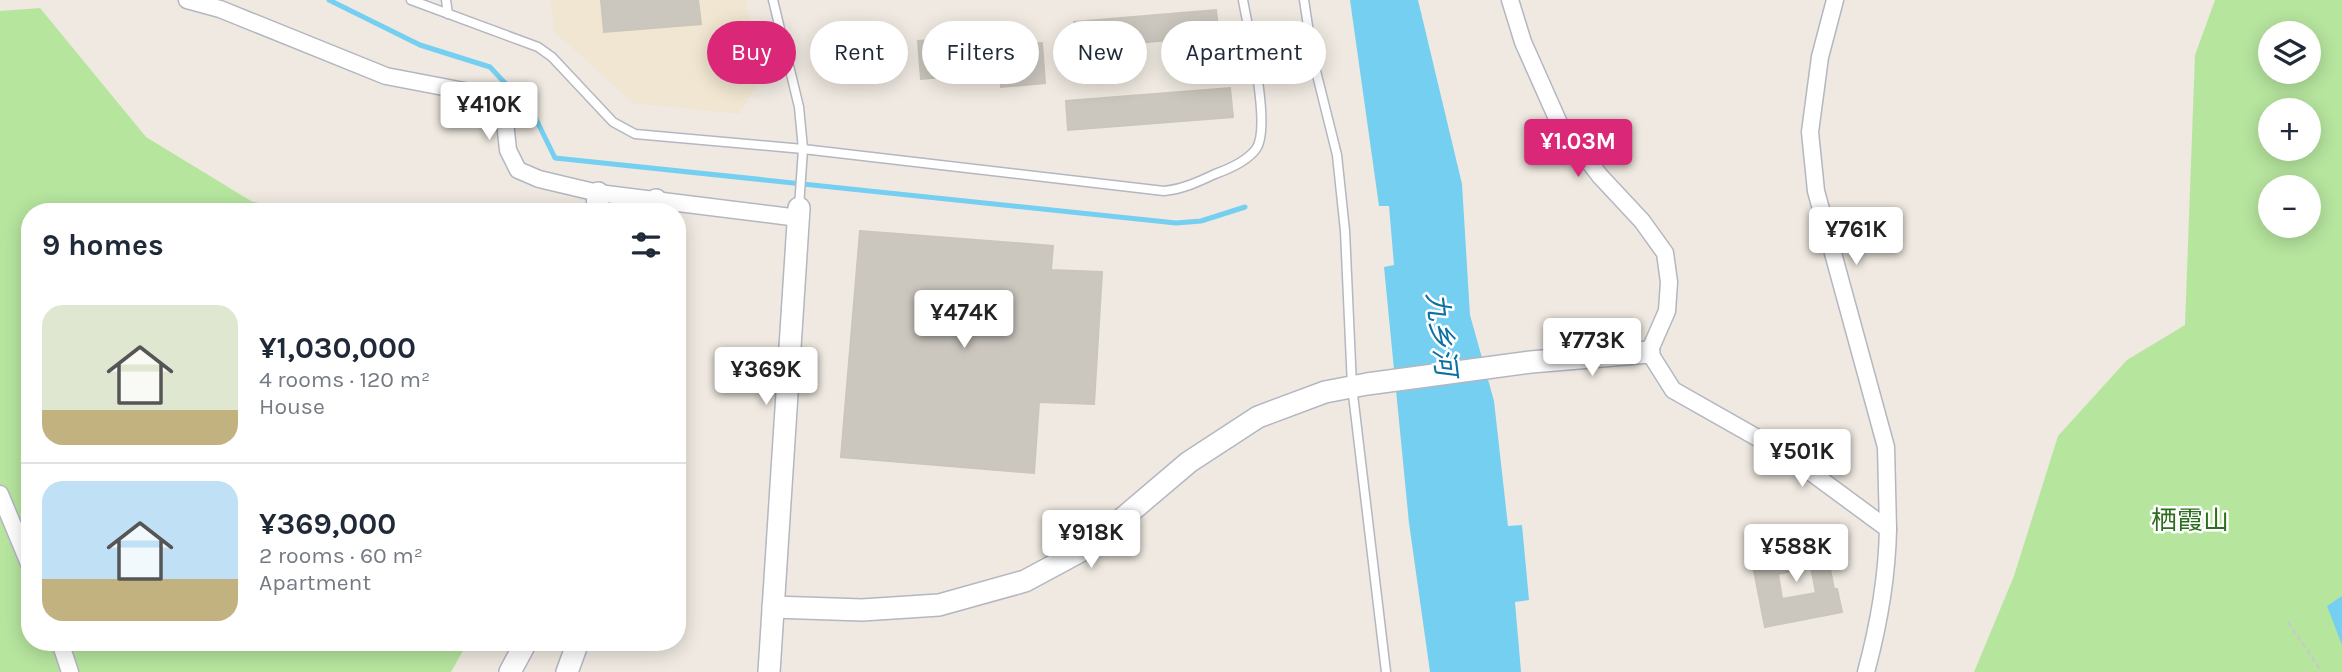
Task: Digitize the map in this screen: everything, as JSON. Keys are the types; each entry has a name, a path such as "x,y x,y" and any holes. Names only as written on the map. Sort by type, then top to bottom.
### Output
{"street":[{"path":"187,0 220,9 386,76 480,94 499,108 505,122 508,150 518,170 597,202"},
{"path":"1510,0 1523,42 1559,123 1600,176 1642,221 1665,253 1669,282 1667,310 1649,352"},
{"path":"1835,0 1820,57 1810,132 1816,191 1886,447 1887,571 1879,626 1866,672"},
{"path":"686,207 799,213 769,672"},
{"path":"772,607 862,610 939,605 1025,581 1090,546 1189,462 1258,417 1325,392 1531,362 1649,352"},
{"path":"1649,352 1673,390 1786,454 1888,529"},
{"path":"0,494 21,544"},
{"path":"63,651 70,672"},
{"path":"510,672 521,651"},
{"path":"567,672 575,651"}],"lane":[{"path":"411,0 538,47 552,57 613,122 635,134 803,149 1164,191 1181,189 1220,173 1257,148 1262,132 1262,110 1243,0"},
{"path":"446,0 448,14"},
{"path":"773,0 799,107 803,149 799,213"},
{"path":"1304,0 1313,59 1337,155 1386,672"}],"path":[{"path":"2288,622 2322,672"}],"shaded area":[{"path":"551,0 746,0 750,21 707,21 707,84 757,84 740,114 633,103 554,31"}],"green space":[{"name":"栖霞山","path":"2215,0 2342,0 2342,672 1974,672 2014,576 2058,436 2127,360 2185,325 2195,55"},
{"path":"40,8 146,137 258,203 21,203 21,651 463,651 451,672 0,672 0,11"}],"water":[{"name":"九乡河","path":"1350,0 1418,0 1462,184 1470,315 1494,401 1508,526 1522,525 1529,600 1515,602 1521,672 1430,672 1409,523 1384,267 1394,265 1389,206 1379,206"},
{"path":"2342,596 2342,645 2327,606"}],"building":[{"path":"601,0 698,0 701,24 604,32"},
{"path":"1216,10 1217,21 1161,21 1161,41 1147,42 1147,21 1086,21"},
{"path":"918,41 922,41 922,79 921,79"},
{"path":"1039,43 1042,43 1045,83 1039,84"},
{"path":"1001,84 1034,84 1001,87"},
{"path":"1230,88 1233,117 1068,130 1066,101"},
{"path":"860,231 1053,246 1051,270 1102,272 1094,404 1039,402 1034,473 841,457"},
{"path":"1828,540 1832,563 1829,564 1842,612 1765,627 1751,555","holes":["1811,567 1816,593 1782,599 1778,574"]}],"waterway":[{"path":"329,0 420,45 490,67 533,113 555,158 1176,223 1201,221 1245,207"}]}
